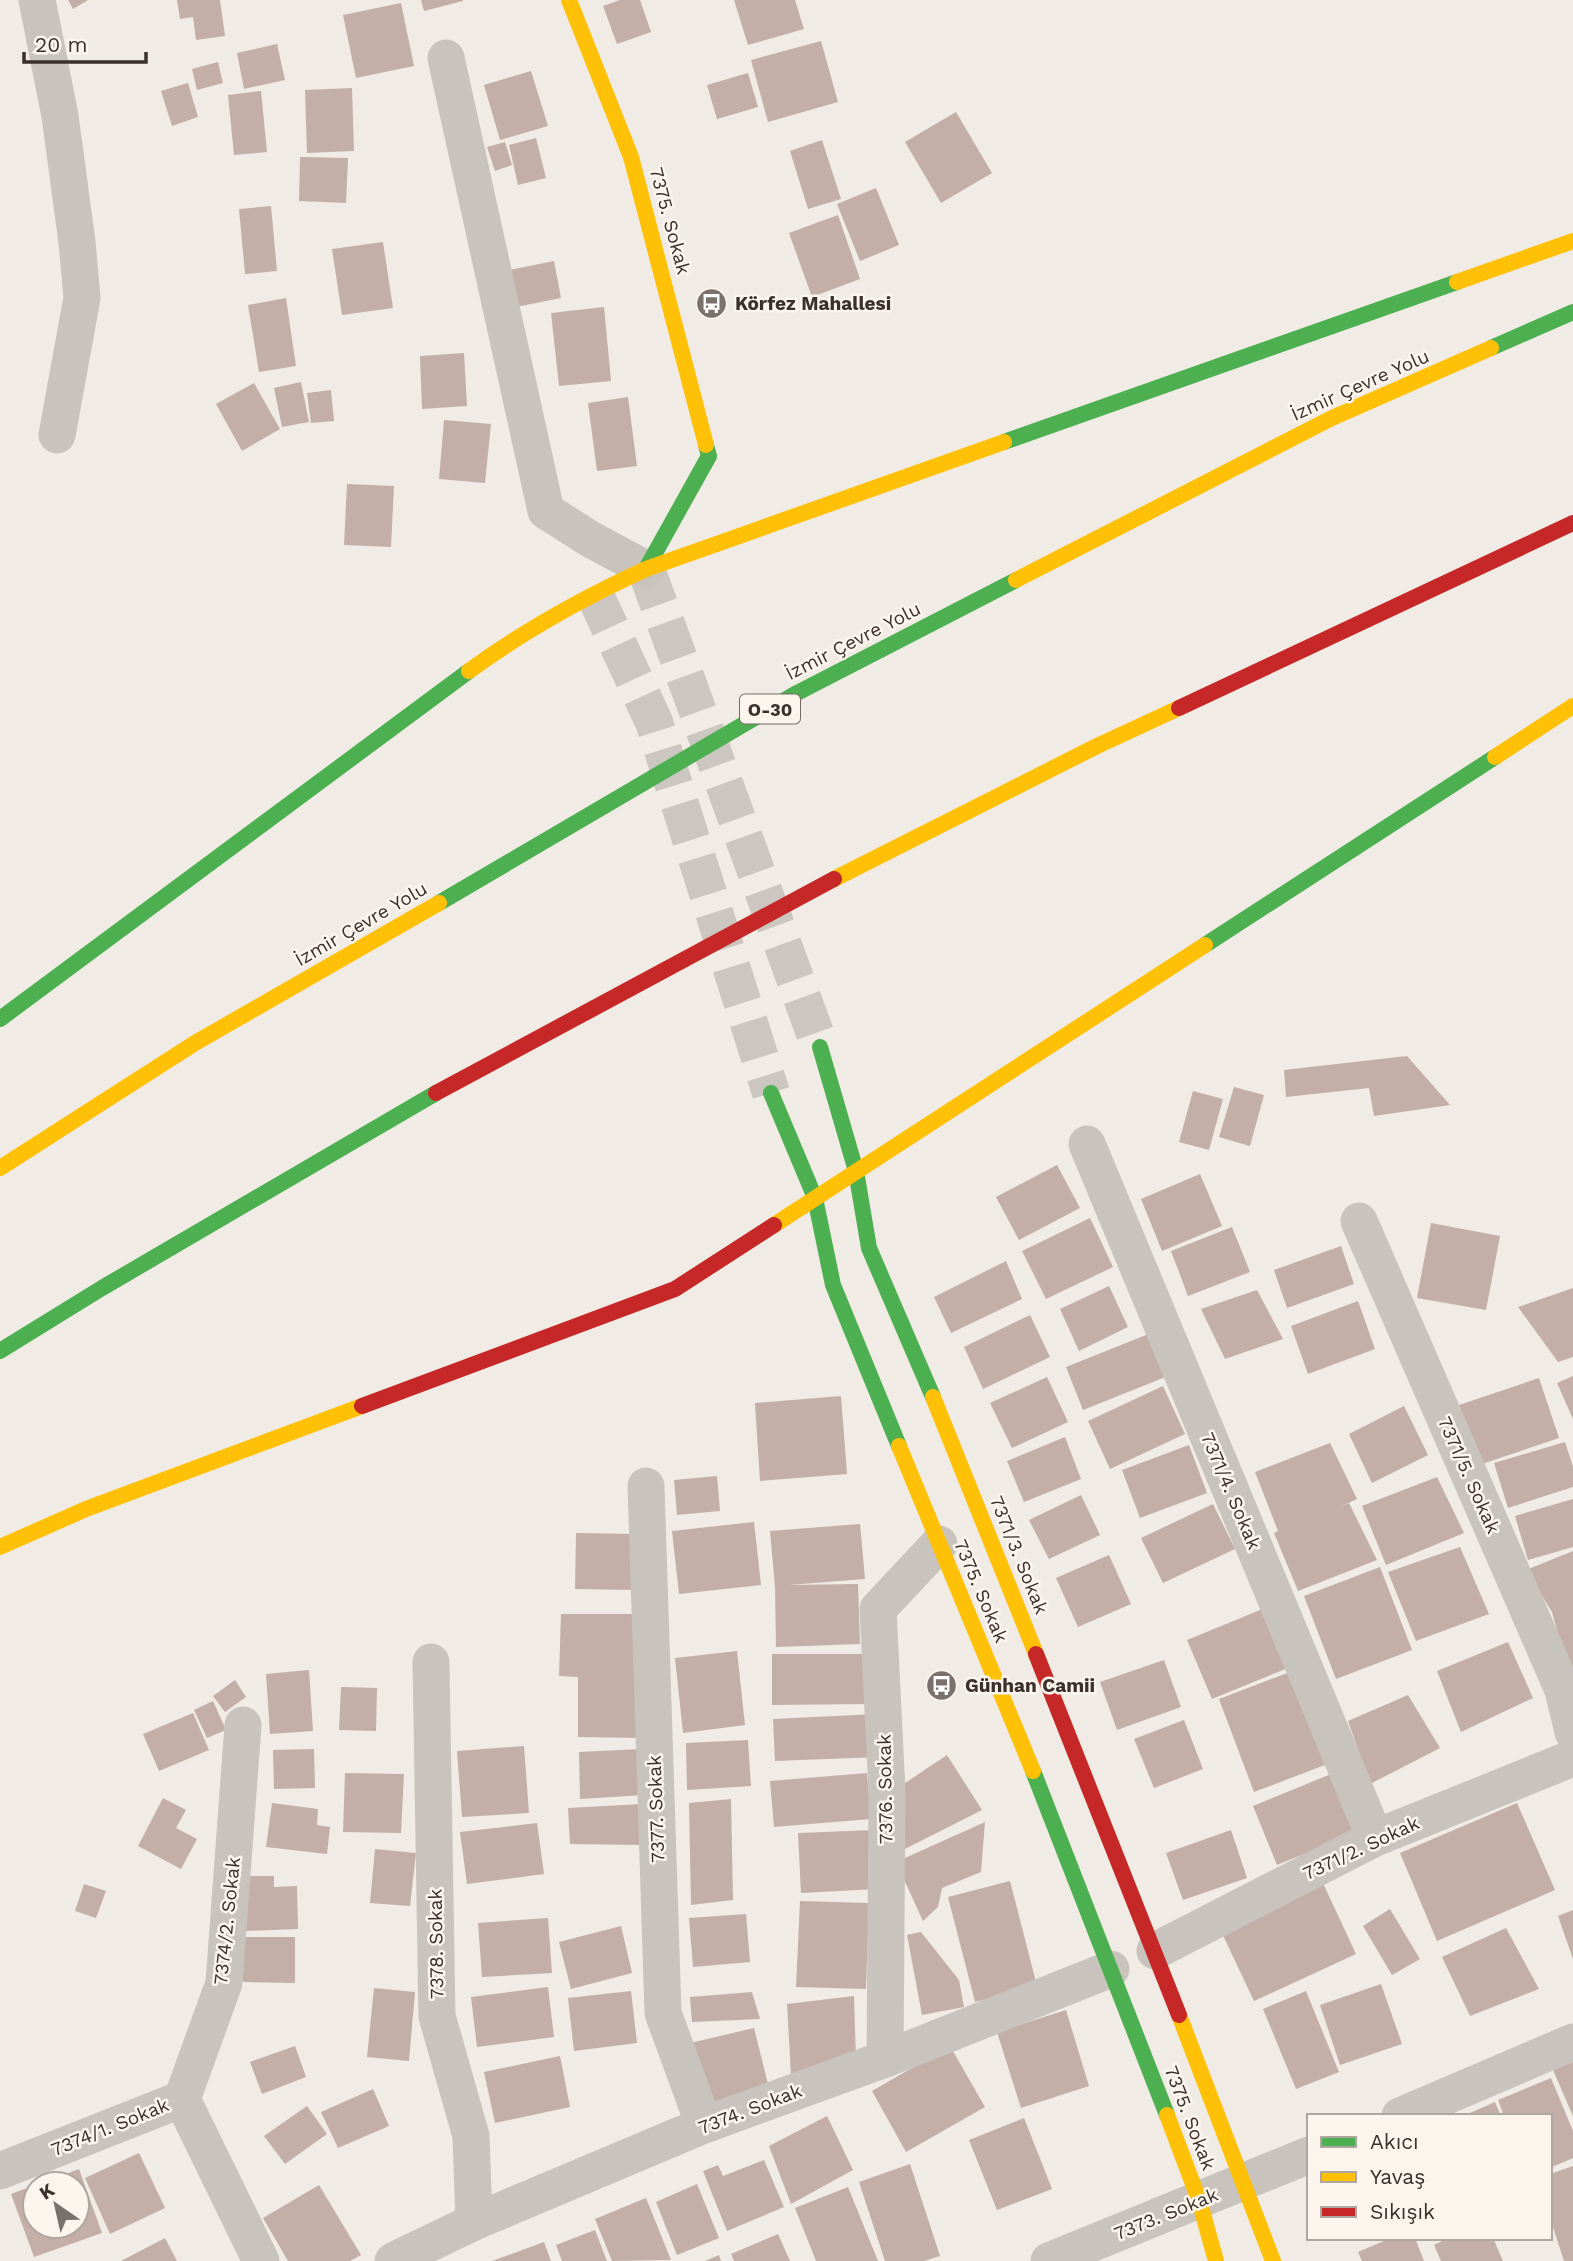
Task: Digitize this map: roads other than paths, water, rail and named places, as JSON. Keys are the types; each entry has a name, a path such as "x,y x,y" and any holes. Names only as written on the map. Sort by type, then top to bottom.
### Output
{"main road":[{"name":"7375. Sokak","path":"569,0 631,157 709,456 646,569"},
{"path":"0,1019 513,639 594,593 646,569 1573,241"},
{"name":"İzmir Çevre Yolu","path":"0,1168 195,1043 404,924 797,692 1332,418 1573,312"},
{"path":"0,1351 102,1288 420,1102 867,861 1097,746 1573,523"},
{"path":"0,1547 86,1509 675,1289 1573,706"},
{"path":"820,1047 856,1171"},
{"name":"7375. Sokak","path":"771,1093 815,1198 832,1285 1014,1721 1199,2200 1216,2261"},
{"name":"7371/3. Sokak","path":"856,1171 869,1248 921,1368 1155,1951"},
{"name":"7375. Sokak","path":"1155,1951 1273,2261"}],"street":[{"path":"37,0 60,116 82,298 57,435"},
{"path":"446,58 547,511 590,539 646,569"},
{"name":"7371/4. Sokak","path":"1087,1144 1375,1838"},
{"name":"7371/5. Sokak","path":"1359,1221 1563,1690 1573,1732"},
{"name":"7377. Sokak","path":"646,1486 663,2013 704,2125"},
{"name":"7376. Sokak","path":"885,2059 887,1792 878,1609 939,1544"},
{"name":"7378. Sokak","path":"431,1662 437,2016 471,2136 474,2222"},
{"name":"7374/2. Sokak","path":"181,2099 224,1983 243,1725"},
{"name":"7371/2. Sokak","path":"1155,1951 1375,1838 1573,1758"},
{"name":"7374. Sokak","path":"393,2261 474,2222 704,2125 885,2059 1111,1969"},
{"path":"1406,2114 1573,2042"},
{"path":"181,2099 261,2261"},
{"name":"7374/1. Sokak","path":"0,2171 181,2099"},
{"name":"7373. Sokak","path":"1049,2261 1307,2156"}],"tunnel":[{"path":"646,569 820,1047"},
{"path":"594,593 654,722 771,1093"}],"place":[{"name":"Körfez Mahallesi","path":"712,303"},
{"name":"Günhan Camii","path":"942,1685"}]}
